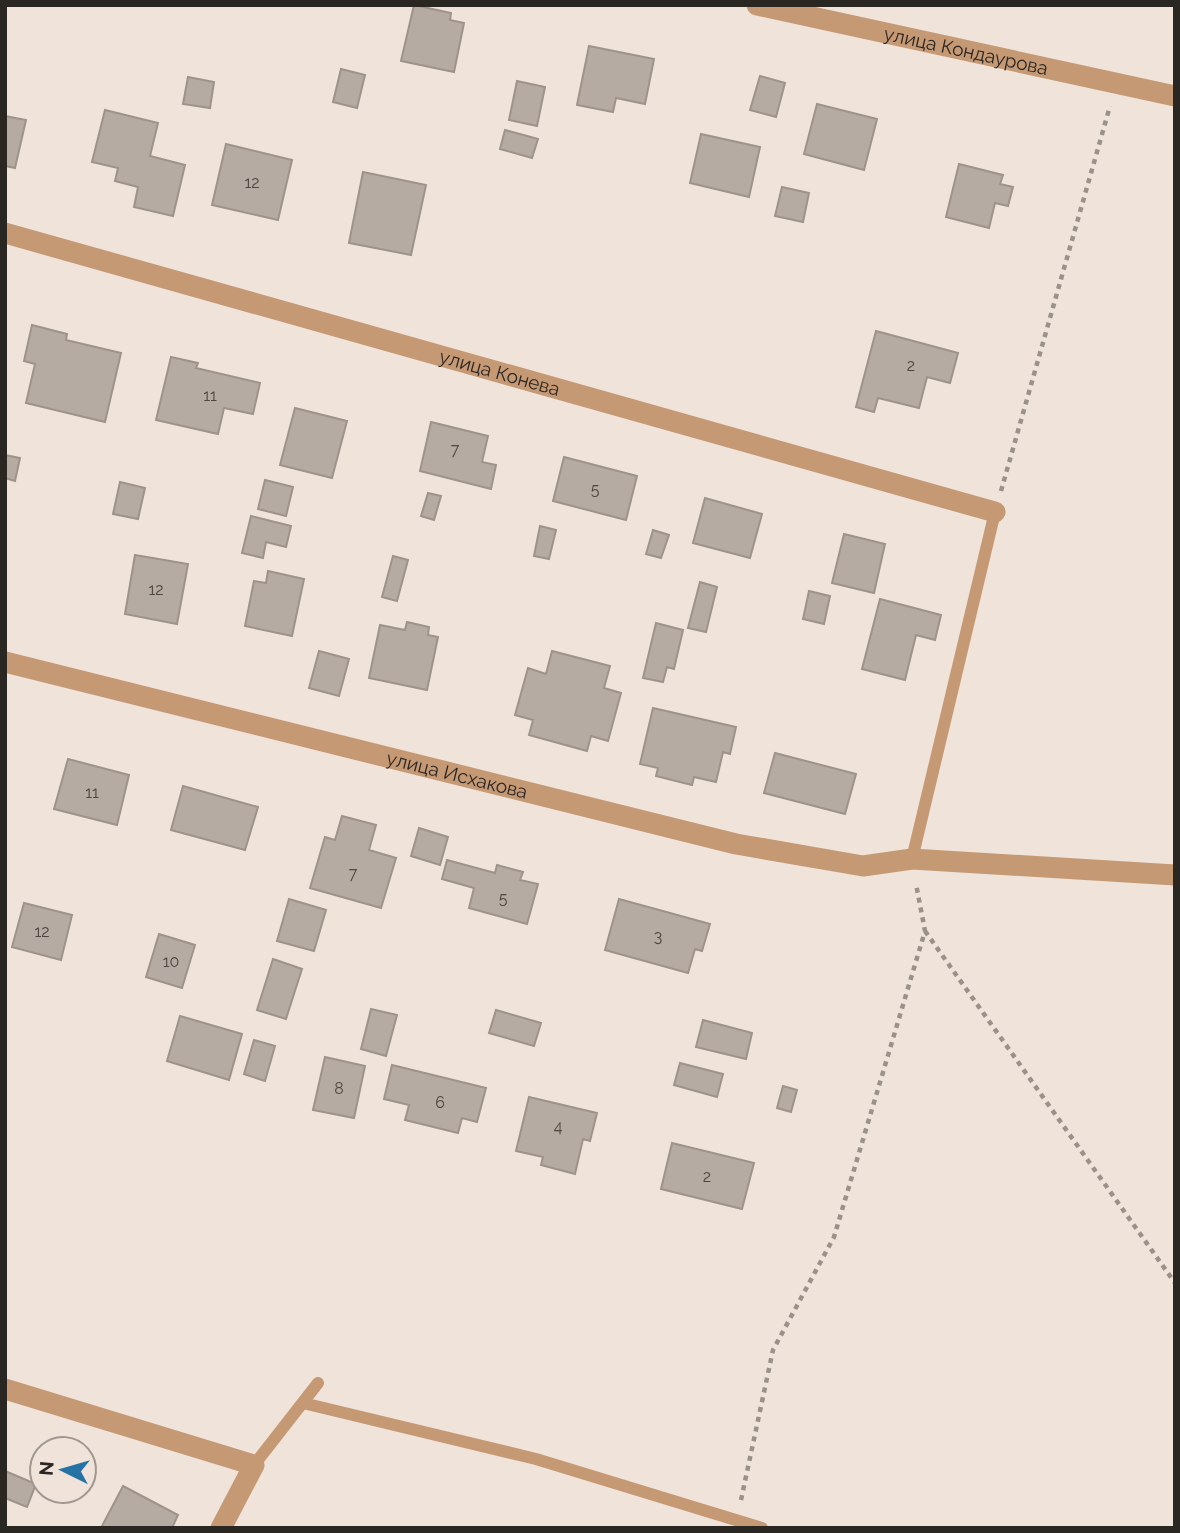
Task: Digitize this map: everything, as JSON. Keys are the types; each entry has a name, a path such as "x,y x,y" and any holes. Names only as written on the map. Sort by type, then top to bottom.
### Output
{"street":[{"name":"улица Кондаурова","path":"757,5 1175,96"},
{"name":"улица Конева","path":"5,233 995,512"},
{"name":"улица Исхакова","path":"5,662 736,844 863,866 912,859 1175,875"},
{"path":"5,1389 254,1465 221,1528"}],"lane":[{"path":"912,859 995,512"},
{"path":"254,1465 318,1383"},
{"path":"303,1403 536,1459 738,1518 762,1528"}],"path":[{"path":"995,512 1116,84"},
{"path":"912,859 925,931 1175,1283"},
{"path":"738,1518 773,1350 834,1237 925,931"}],"building":[{"path":"414,5 451,13 450,20 464,23 454,72 401,61"},
{"path":"589,46 654,59 645,104 616,98 613,112 577,105"},
{"path":"341,69 365,75 357,108 333,102"},
{"path":"760,76 785,83 776,117 750,110"},
{"path":"188,77 214,82 210,108 183,104"},
{"path":"517,81 545,87 537,126 509,120"},
{"path":"817,104 877,119 864,170 804,154"},
{"path":"105,110 158,123 150,156 185,165 173,216 134,207 138,187 115,181 118,168 92,162"},
{"path":"5,116 26,120 15,168 5,166"},
{"path":"505,130 538,139 532,158 500,149"},
{"path":"701,134 760,147 749,197 690,183"},
{"path":"226,144 292,160 278,220 212,205"},
{"path":"959,164 1003,175 1000,184 1013,187 1008,206 995,203 989,228 946,217"},
{"path":"363,172 426,185 411,255 349,243"},
{"path":"782,187 809,193 803,222 775,216"},
{"path":"32,325 67,334 66,340 121,353 105,422 26,403 35,364 24,361"},
{"path":"876,331 958,353 950,383 927,377 919,408 878,398 874,412 856,407"},
{"path":"171,357 198,363 196,368 260,383 253,414 224,408 218,434 156,420"},
{"path":"295,408 347,421 332,478 280,465"},
{"path":"431,422 488,436 482,462 496,465 491,489 420,471"},
{"path":"5,455 20,458 15,481 5,478"},
{"path":"564,457 637,476 626,520 553,501"},
{"path":"265,480 293,487 286,516 258,509"},
{"path":"120,482 145,488 138,519 113,514"},
{"path":"428,493 441,496 434,520 421,516"},
{"path":"705,498 762,514 750,558 693,543"},
{"path":"251,516 291,526 286,547 266,542 263,558 242,553"},
{"path":"540,526 556,530 549,559 534,556"},
{"path":"653,530 669,535 661,558 646,554"},
{"path":"844,534 885,544 874,593 832,583"},
{"path":"135,555 188,564 177,624 125,614"},
{"path":"393,556 408,560 397,601 382,597"},
{"path":"268,571 304,579 292,636 245,626 254,581 266,583"},
{"path":"700,582 717,587 706,632 688,628"},
{"path":"809,591 830,596 824,624 803,619"},
{"path":"880,599 941,615 935,640 916,635 905,680 862,669"},
{"path":"407,622 429,627 428,635 438,637 427,690 369,678 380,625 405,630"},
{"path":"656,623 683,630 674,669 667,667 663,682 643,678"},
{"path":"319,651 349,659 339,696 309,688"},
{"path":"552,651 610,666 604,688 621,693 608,741 591,736 587,751 529,735 533,720 515,715 528,668 546,674"},
{"path":"653,708 736,727 730,754 723,752 716,782 694,777 692,785 656,776 658,768 640,764"},
{"path":"775,753 856,774 845,814 764,793"},
{"path":"68,759 129,775 117,825 54,809"},
{"path":"183,786 258,807 245,850 171,830"},
{"path":"342,816 376,825 369,850 396,858 381,908 310,888 325,837 335,840"},
{"path":"419,828 448,837 440,865 411,856"},
{"path":"447,860 495,873 497,865 523,872 520,880 538,884 527,924 469,908 474,888 442,879"},
{"path":"289,899 326,910 314,951 277,941"},
{"path":"619,899 710,924 702,951 695,949 688,973 605,950"},
{"path":"24,903 72,915 61,960 12,947"},
{"path":"159,934 195,945 182,988 146,977"},
{"path":"273,959 302,969 286,1019 257,1010"},
{"path":"371,1009 397,1015 386,1056 361,1049"},
{"path":"496,1010 541,1023 534,1046 489,1033"},
{"path":"180,1016 242,1034 229,1080 167,1061"},
{"path":"703,1020 752,1033 746,1059 696,1047"},
{"path":"254,1040 275,1046 265,1081 244,1074"},
{"path":"325,1057 365,1066 354,1118 313,1110"},
{"path":"680,1063 723,1074 717,1097 674,1085"},
{"path":"392,1065 486,1088 477,1122 462,1118 458,1133 405,1120 409,1105 384,1099"},
{"path":"783,1086 797,1090 791,1112 777,1108"},
{"path":"529,1097 597,1113 590,1141 583,1139 575,1174 541,1165 543,1157 516,1151"},
{"path":"672,1143 754,1163 742,1209 661,1189"},
{"path":"5,1471 28,1481 27,1507 5,1498"},
{"path":"123,1486 178,1515 172,1528 101,1528"}]}
